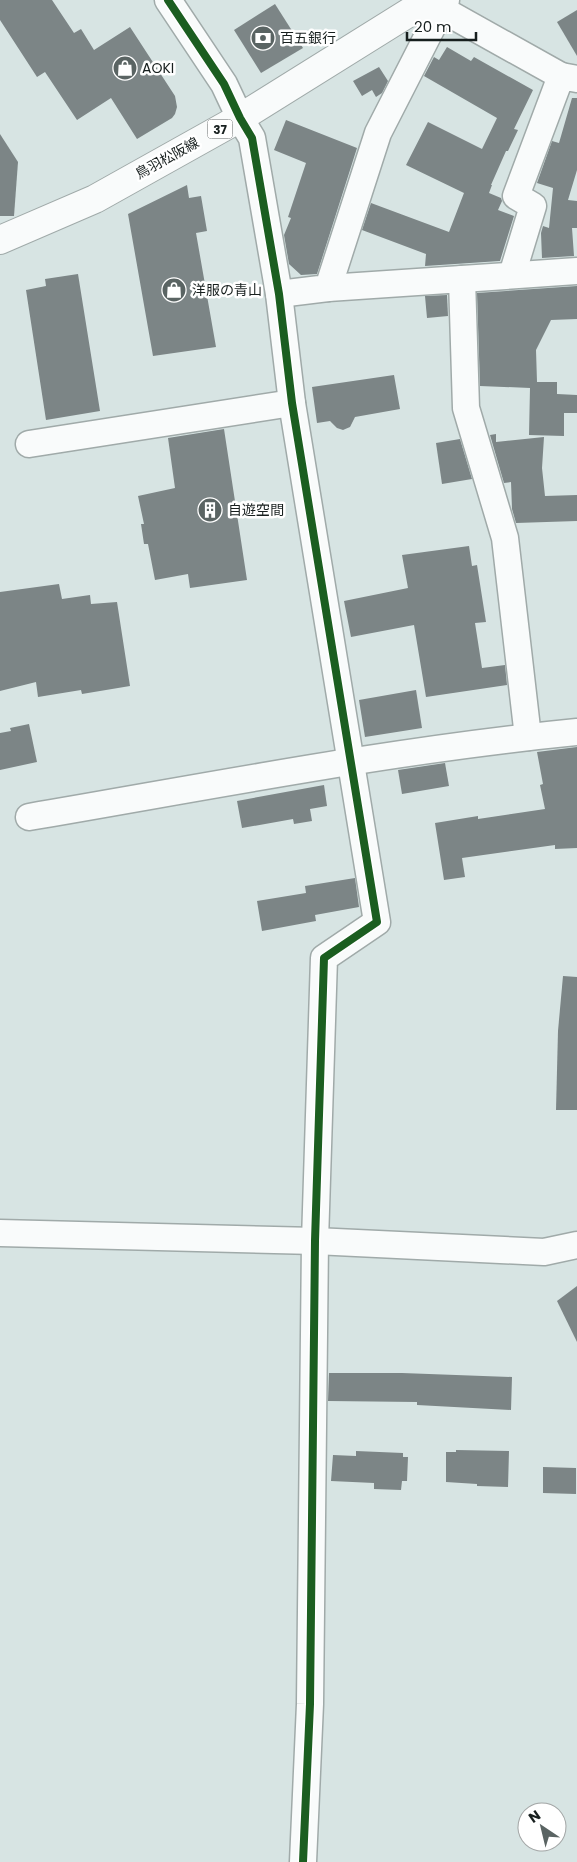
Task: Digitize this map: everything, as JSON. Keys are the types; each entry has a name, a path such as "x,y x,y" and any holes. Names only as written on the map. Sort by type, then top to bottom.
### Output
{"main road":[{"name":"鳥羽松阪線","path":"0,240 96,199 439,3"}],"street":[{"path":"168,0 224,84 252,138 279,294 292,403 377,922 324,958 314,1241 310,1704 303,1862"},
{"path":"328,288 378,133 439,3 569,77 516,196 533,206 512,275"},
{"path":"279,294 328,288 577,271"},
{"path":"462,279 466,408 505,538 528,737"},
{"path":"29,444 292,403"},
{"path":"29,817 352,762 528,737 577,732"},
{"path":"0,1233 314,1241 544,1252 577,1245"}],"building":[{"path":"0,0 52,0 74,33 81,29 94,50 130,27 175,96 177,107 175,114 172,118 137,139 111,98 77,120 45,72 37,77 0,20"},
{"path":"275,4 303,48 261,73 234,30"},
{"path":"577,10 577,56 557,22"},
{"path":"447,47 471,61 474,57 533,90 514,129 518,130 508,151 506,151 489,193 501,198 502,201 498,210 514,216 500,261 425,266 426,254 362,230 371,203 449,232 464,193 406,165 428,122 482,149 497,118 424,76 434,57 439,60"},
{"path":"379,67 388,81 382,93 376,97 372,90 362,96 353,81"},
{"path":"572,98 577,98 577,170 568,200 577,201 577,228 572,228 574,256 542,258 541,233 543,226 549,228 553,188 537,183 552,141 559,143"},
{"path":"286,120 357,148 317,274 301,275 289,264 284,235 291,218 288,217 306,163 274,150"},
{"path":"0,134 18,162 14,216 0,216"},
{"name":"洋服の青山","path":"187,185 189,198 201,196 207,231 196,233 216,347 153,356 128,214"},
{"path":"78,274 100,411 46,420 26,290 46,286 45,279"},
{"path":"577,286 577,319 551,320 536,350 537,382 557,382 557,394 577,395 577,413 564,413 564,436 529,435 530,388 480,386 477,293"},
{"path":"447,295 448,316 427,318 425,296"},
{"path":"394,375 400,409 355,417 350,427 343,430 337,428 330,421 317,423 312,387"},
{"name":"自遊空間","path":"224,429 247,580 190,588 188,574 155,580 148,544 144,544 141,524 144,524 138,496 175,488 168,438"},
{"path":"496,434 496,442 544,437 542,468 545,496 577,495 577,521 516,523 512,509 511,482 504,483 490,435"},
{"path":"460,439 472,479 442,484 436,443"},
{"path":"469,546 472,566 477,565 486,622 475,623 482,668 505,665 507,685 426,697 414,625 351,637 344,601 408,588 402,555"},
{"path":"59,584 62,599 90,595 91,604 117,602 130,686 82,694 81,690 38,697 36,682 0,691 0,592"},
{"path":"416,690 422,728 365,737 359,700"},
{"path":"29,724 37,762 0,770 0,733 11,731 10,728"},
{"path":"577,747 577,848 555,849 555,845 462,858 465,877 444,880 435,823 478,816 478,819 545,809 540,785 543,784 537,752"},
{"path":"445,763 449,786 402,794 398,770"},
{"path":"324,785 327,806 310,809 312,821 294,824 293,819 242,828 237,801"},
{"path":"355,878 359,907 315,915 316,921 262,931 257,901 306,893 305,886"},
{"path":"563,976 577,977 577,1110 556,1110 558,1031"},
{"path":"577,1286 577,1342 557,1301"},
{"path":"329,1373 402,1373 512,1377 511,1410 417,1405 417,1402 328,1401"},
{"path":"456,1450 509,1451 508,1487 446,1482 446,1452 456,1452"},
{"path":"356,1451 403,1453 403,1457 408,1457 407,1481 402,1481 401,1490 374,1489 374,1483 331,1481 333,1455 356,1456"},
{"path":"543,1467 576,1468 576,1494 543,1493"}],"cycle path":[{"path":"168,0 224,84 252,138 279,294 292,403 377,922 324,958 315,1241 310,1704 303,1862"}],"place":[{"name":"百五銀行","path":"263,38"},
{"name":"AOKI","path":"125,68"},
{"name":"洋服の青山","path":"174,290"},
{"name":"自遊空間","path":"210,510"}]}
